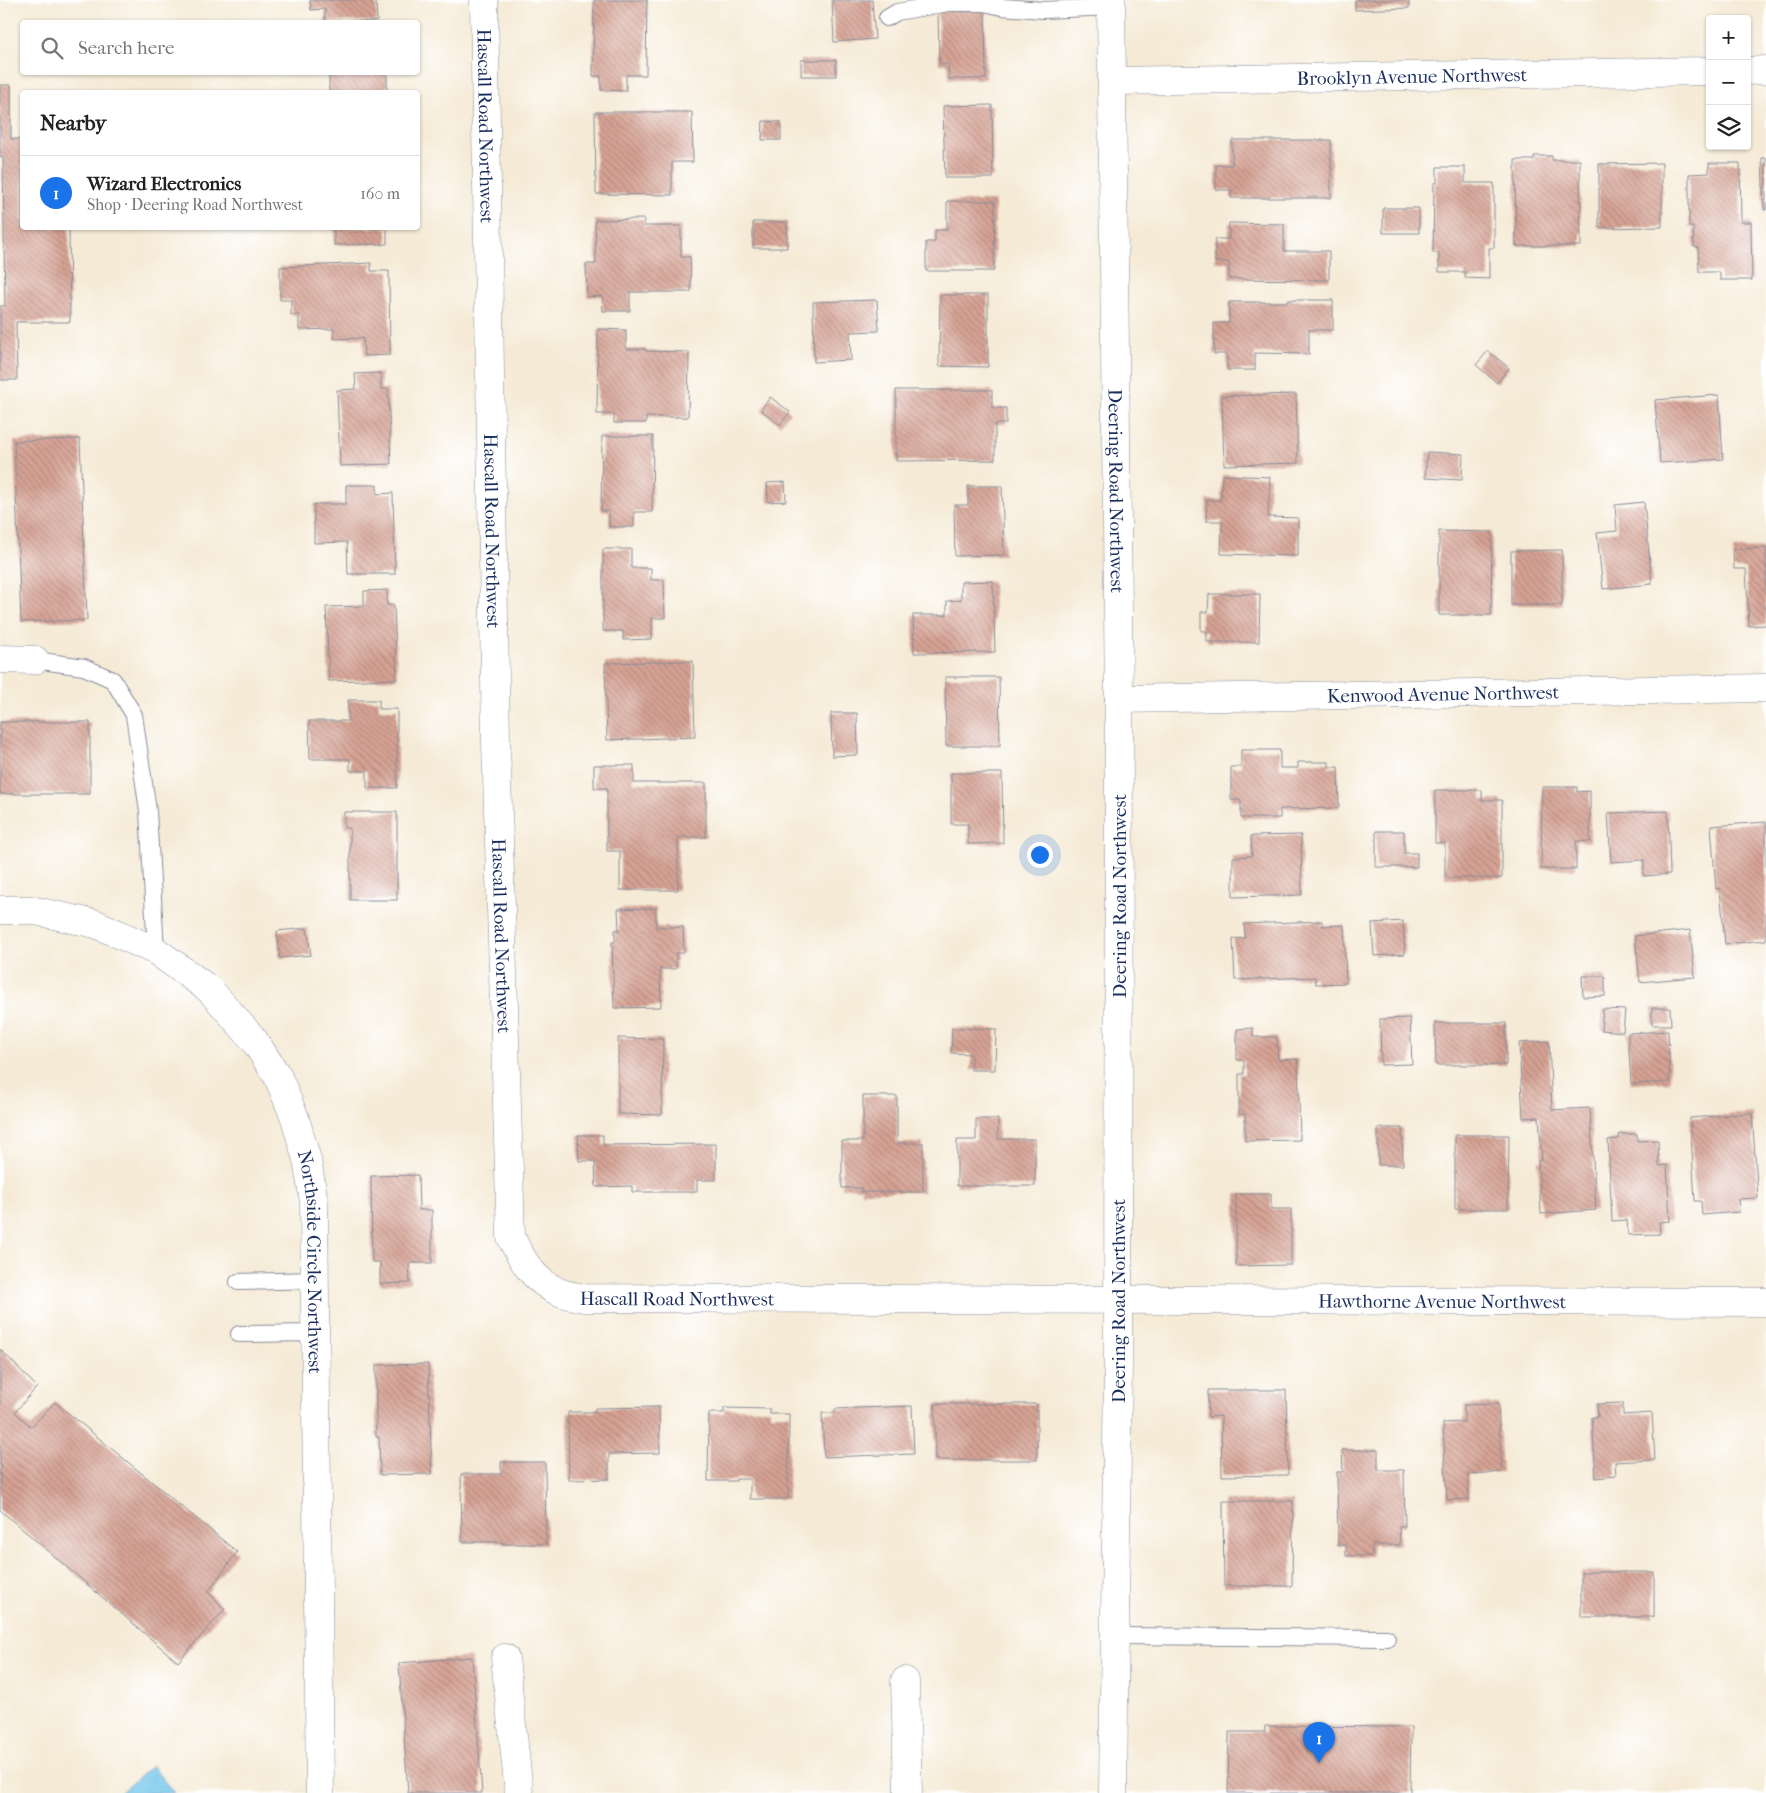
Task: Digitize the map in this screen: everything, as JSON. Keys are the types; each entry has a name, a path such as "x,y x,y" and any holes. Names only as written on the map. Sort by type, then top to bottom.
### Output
{"street":[{"name":"Hascall Road Northwest","path":"484,0 496,742 510,1237 521,1260 538,1279 552,1288 583,1298 1118,1300"},
{"name":"Deering Road Northwest","path":"1112,4 1119,699 1118,1300 1113,1793"},
{"path":"1751,71 1766,70"},
{"name":"Brooklyn Avenue Northwest","path":"1113,81 1706,71"},
{"path":"0,659 35,660"},
{"name":"Kenwood Avenue Northwest","path":"1119,699 1766,688"},
{"name":"Northside Circle Northwest","path":"0,910 31,910 96,924 156,951 210,990 254,1040 278,1077 295,1118 307,1160 314,1202 320,1793"},
{"name":"Hawthorne Avenue Northwest","path":"1118,1300 1766,1302"},
{"path":"505,1658 519,1793"},
{"path":"905,1681 908,1793"}],"lane":[{"path":"887,18 897,12 948,3 984,4 1043,10 1112,4"},
{"path":"35,660 84,667 113,680 134,715 148,811 156,951"},
{"path":"238,1282 315,1280"},
{"path":"239,1334 315,1333"},
{"path":"1114,1636 1387,1638"}],"water":[{"path":"152,1766 174,1793 120,1793"}],"building":[{"path":"310,0 376,0 377,20 325,20 325,9 311,10"},
{"path":"594,0 647,0 646,75 626,75 626,91 601,90 601,76 593,76"},
{"path":"832,0 872,0 875,39 834,42"},
{"path":"1355,0 1409,0 1409,8 1355,10"},
{"path":"938,8 985,8 986,79 949,79 948,64 939,64"},
{"path":"801,60 836,60 836,76 801,76"},
{"path":"329,75 387,75 387,90 329,90"},
{"path":"0,85 11,85 11,139 20,139 20,230 69,230 70,322 16,322 17,380 0,380 0,306 5,306 3,157 0,157"},
{"path":"992,105 993,178 945,178 943,106"},
{"path":"595,112 692,112 693,162 672,162 672,195 596,194"},
{"path":"763,121 781,122 781,140 762,140"},
{"path":"1232,140 1331,140 1331,198 1231,198 1231,190 1216,190 1216,165 1232,165"},
{"path":"1534,156 1552,156 1552,160 1580,160 1581,246 1516,246 1515,160 1534,160"},
{"path":"1762,158 1766,158 1766,210 1764,210"},
{"path":"1662,163 1662,227 1599,228 1599,164"},
{"path":"1709,163 1740,163 1741,222 1751,222 1752,280 1720,280 1720,272 1699,272 1698,247 1694,247 1693,227 1689,227 1689,174 1709,173"},
{"path":"1437,167 1465,167 1465,183 1494,183 1494,248 1489,248 1489,279 1465,278 1465,272 1439,272 1439,253 1433,253 1434,183 1437,183"},
{"path":"947,201 995,201 994,271 926,271 926,242 935,242 935,230 947,230"},
{"path":"1383,208 1419,208 1419,233 1383,233"},
{"path":"644,219 644,226 681,226 681,257 690,257 691,292 630,292 630,311 603,311 602,296 587,297 586,264 596,264 595,220"},
{"path":"753,222 787,222 787,248 753,248"},
{"path":"1229,223 1284,224 1284,251 1329,251 1329,280 1229,279 1229,262 1215,262 1215,239 1229,239"},
{"path":"334,230 387,230 387,244 334,245"},
{"path":"371,263 371,271 389,271 390,355 364,356 363,338 334,339 334,329 299,330 299,315 291,315 291,300 280,300 280,267"},
{"path":"940,295 988,295 988,367 939,366"},
{"path":"877,300 879,331 850,332 851,360 814,362 813,302"},
{"path":"1288,300 1333,300 1333,330 1309,330 1309,354 1255,353 1255,370 1227,370 1227,354 1214,354 1214,323 1229,323 1229,302 1288,302"},
{"path":"598,329 626,330 626,349 689,352 688,417 646,417 646,423 614,423 614,414 597,414"},
{"path":"1488,351 1509,368 1497,383 1476,365"},
{"path":"381,373 381,389 388,389 391,464 340,466 337,390 356,389 355,374"},
{"path":"896,390 992,390 992,408 1006,408 1006,424 995,424 995,460 896,461"},
{"path":"1296,394 1298,463 1224,465 1222,396"},
{"path":"1719,395 1723,459 1660,463 1655,400"},
{"path":"770,397 790,412 780,425 761,410"},
{"path":"602,436 653,436 652,512 634,512 634,527 609,527 609,511 601,511"},
{"path":"80,439 87,620 21,622 14,441"},
{"path":"1427,452 1463,454 1462,480 1425,478"},
{"path":"1222,475 1270,477 1268,517 1298,518 1298,556 1221,554 1222,521 1206,521 1207,500 1221,500"},
{"path":"785,482 786,501 768,502 767,483"},
{"path":"346,485 377,485 377,494 393,493 395,574 348,574 347,542 314,543 314,504 346,504"},
{"path":"968,486 1002,486 1004,555 955,556 954,505 968,505"},
{"path":"1644,502 1652,584 1603,589 1597,533 1617,531 1615,505"},
{"path":"1439,531 1492,532 1491,615 1439,615"},
{"path":"1766,548 1766,625 1749,626 1746,569 1734,569 1733,549"},
{"path":"603,549 631,549 631,568 651,568 651,580 664,580 665,618 652,618 652,639 623,640 623,631 603,631"},
{"path":"1562,550 1562,605 1511,605 1511,551"},
{"path":"993,581 995,652 914,653 913,615 947,615 947,601 961,600 961,582"},
{"path":"387,590 387,605 394,605 397,679 329,681 326,607 364,606 364,591"},
{"path":"1209,594 1260,594 1259,642 1207,642 1207,631 1201,631 1201,612 1208,612"},
{"path":"693,661 695,737 607,740 605,663"},
{"path":"945,677 999,677 1000,746 946,746"},
{"path":"348,700 379,700 379,709 397,709 397,788 367,788 367,771 350,771 350,759 310,759 309,721 348,721"},
{"path":"831,713 857,713 858,755 832,756"},
{"path":"0,722 90,722 90,794 0,794"},
{"path":"1241,750 1280,750 1280,768 1298,768 1298,762 1329,762 1329,767 1338,767 1339,808 1280,809 1280,818 1241,818 1241,800 1231,800 1231,767 1241,767"},
{"path":"594,765 634,765 634,783 706,783 706,837 678,837 678,890 620,890 620,851 607,851 607,788 594,788"},
{"path":"951,773 1002,773 1003,843 968,844 968,824 951,824"},
{"path":"1542,787 1577,787 1577,792 1590,791 1590,842 1576,841 1576,869 1541,869"},
{"path":"1435,790 1482,790 1482,800 1502,800 1502,878 1445,878 1445,843 1435,843"},
{"path":"1668,811 1670,874 1644,876 1644,860 1611,862 1608,813"},
{"path":"344,812 397,812 397,900 350,900 350,828 344,828"},
{"path":"1766,822 1766,940 1725,944 1720,888 1716,889 1711,826"},
{"path":"1376,831 1404,831 1404,853 1417,853 1417,867 1376,867"},
{"path":"1301,835 1302,895 1233,897 1233,857 1252,856 1251,836"},
{"path":"656,908 656,927 683,927 684,953 676,953 676,969 660,969 661,1007 614,1008 612,942 615,942 615,930 619,930 618,909"},
{"path":"1322,921 1322,926 1344,925 1346,983 1316,984 1315,977 1235,980 1233,939 1245,938 1244,924"},
{"path":"1403,921 1405,954 1374,956 1372,923"},
{"path":"307,928 311,955 280,958 277,931"},
{"path":"1690,930 1695,977 1640,982 1635,936"},
{"path":"1582,976 1605,976 1605,996 1583,997"},
{"path":"1652,1008 1670,1008 1671,1025 1652,1025"},
{"path":"1603,1009 1625,1010 1623,1032 1601,1030"},
{"path":"1410,1018 1412,1064 1381,1065 1380,1019"},
{"path":"1435,1023 1506,1023 1506,1065 1436,1065"},
{"path":"952,1028 996,1029 995,1070 971,1070 971,1054 951,1053"},
{"path":"1253,1028 1253,1037 1277,1037 1278,1060 1298,1059 1300,1140 1245,1141 1245,1114 1239,1114 1239,1074 1244,1074 1244,1060 1237,1060 1237,1029"},
{"path":"1668,1031 1670,1082 1631,1084 1628,1033"},
{"path":"618,1038 663,1039 662,1115 618,1114"},
{"path":"1549,1041 1552,1110 1590,1108 1596,1210 1541,1214 1538,1160 1542,1160 1539,1117 1523,1118 1519,1043"},
{"path":"863,1096 897,1096 897,1143 923,1143 923,1192 861,1192 861,1188 842,1188 842,1141 863,1141"},
{"path":"1752,1113 1758,1198 1738,1199 1739,1212 1702,1215 1701,1201 1695,1201 1690,1118"},
{"path":"976,1119 998,1119 998,1139 1035,1139 1035,1186 957,1186 957,1140 976,1140"},
{"path":"1378,1128 1402,1128 1403,1165 1378,1165"},
{"path":"1619,1134 1637,1134 1637,1141 1658,1140 1659,1166 1667,1165 1670,1221 1659,1222 1660,1234 1628,1235 1627,1220 1612,1221 1608,1140 1619,1139"},
{"path":"578,1135 603,1135 603,1145 716,1144 716,1180 697,1180 697,1192 632,1192 632,1186 596,1187 595,1161 579,1161"},
{"path":"1455,1135 1509,1135 1508,1209 1455,1209"},
{"path":"418,1175 419,1210 432,1210 432,1263 409,1263 410,1283 380,1284 380,1262 372,1262 371,1176"},
{"path":"1236,1194 1271,1194 1271,1209 1291,1209 1291,1265 1236,1266"},
{"path":"0,1349 37,1387 15,1412 31,1427 55,1402 237,1552 208,1592 225,1609 178,1662 0,1510 0,1469 2,1467 0,1465"},
{"path":"428,1364 432,1474 380,1475 379,1437 376,1437 376,1365"},
{"path":"1208,1390 1286,1390 1288,1475 1222,1476 1221,1416 1208,1417"},
{"path":"1623,1403 1623,1415 1652,1413 1655,1460 1615,1462 1616,1476 1596,1478 1592,1417 1598,1417 1597,1404"},
{"path":"935,1404 1037,1404 1037,1460 935,1460"},
{"path":"1498,1404 1502,1472 1468,1474 1469,1499 1447,1500 1443,1423 1464,1422 1464,1405"},
{"path":"912,1406 914,1454 824,1457 822,1413 835,1413 835,1409"},
{"path":"659,1407 660,1453 609,1454 609,1479 569,1480 568,1412 595,1412 595,1408"},
{"path":"724,1408 770,1409 770,1414 789,1414 788,1499 750,1499 750,1479 708,1481 709,1413 724,1413"},
{"path":"1342,1450 1378,1450 1378,1470 1404,1470 1405,1526 1399,1526 1400,1545 1372,1545 1372,1556 1346,1556 1346,1545 1338,1545 1337,1472 1343,1472"},
{"path":"501,1462 545,1462 546,1544 462,1542 461,1474 501,1474"},
{"path":"1223,1501 1293,1501 1292,1586 1224,1586"},
{"path":"1581,1572 1654,1572 1654,1617 1581,1617"},
{"path":"472,1657 482,1793 408,1793 399,1663"},
{"path":"1265,1726 1411,1727 1410,1793 1228,1793 1229,1732 1265,1732"}],"place":[{"name":"Wizard Electronics","path":"1319,1763"}]}
